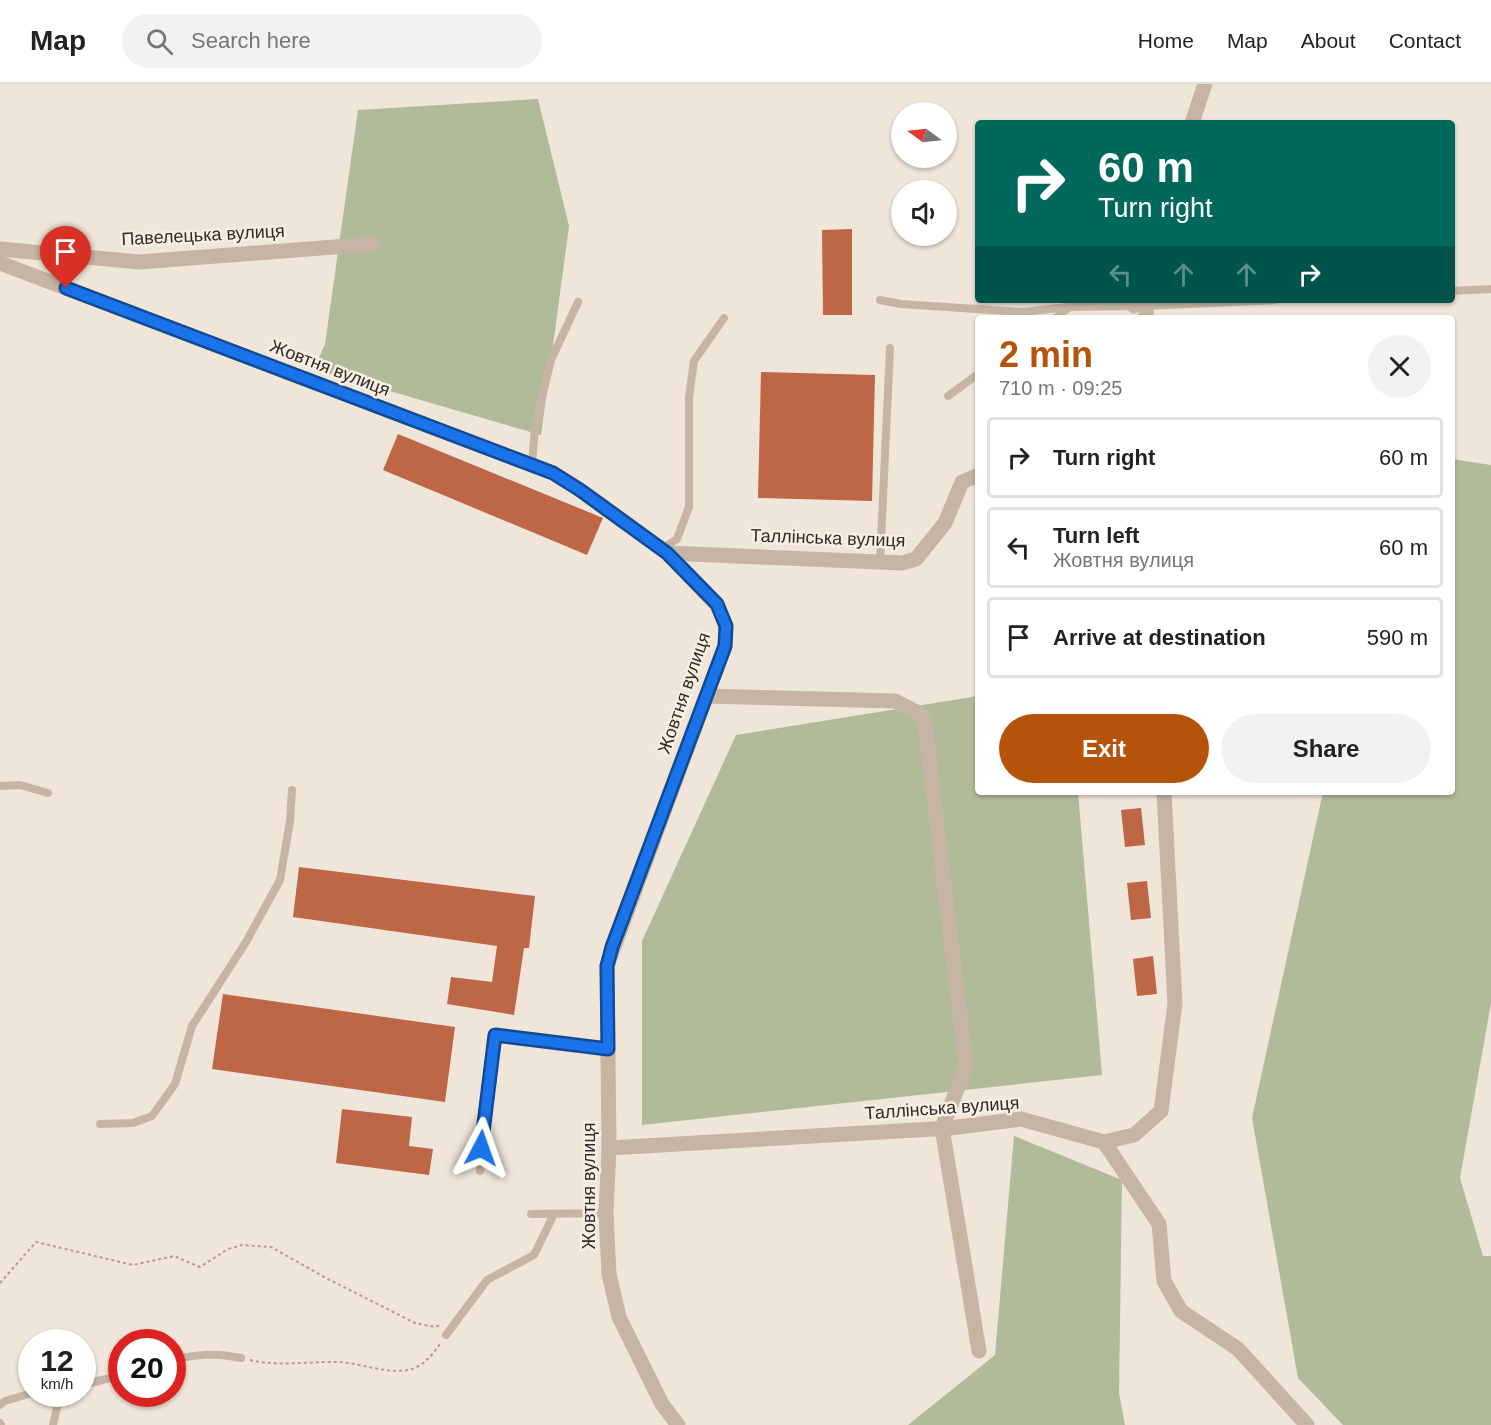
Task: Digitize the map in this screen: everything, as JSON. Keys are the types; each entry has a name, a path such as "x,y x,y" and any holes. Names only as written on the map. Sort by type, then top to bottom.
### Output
{"street":[{"path":"1193,120 1205,84"},
{"name":"Павелецька вулиця","path":"0,249 139,262 373,244"},
{"name":"Жовтня вулиця","path":"0,263 553,473 664,551 717,604 726,626 725,646 612,947 607,966 609,1148 606,1213 609,1274 619,1317 662,1404 678,1425"},
{"name":"Таллінська вулиця","path":"664,551 902,563 916,559 945,523 962,482 975,476"},
{"path":"706,696 895,701 924,716 966,1066 942,1128 979,1351"},
{"name":"Таллінська вулиця","path":"609,1148 942,1128 1021,1119 1104,1142 1134,1135 1161,1112 1175,1004 1164,795"},
{"path":"1104,1142 1159,1224 1164,1281 1181,1311 1238,1349 1307,1425"}],"lane":[{"path":"1455,291 1491,289"},
{"path":"880,300 901,304 1023,312 1070,307 1140,308 1224,303"},
{"path":"532,465 535,426 551,360 578,302"},
{"path":"1059,315 1070,307"},
{"path":"664,551 677,539 689,507 689,397 694,361 724,318"},
{"path":"880,562 890,348"},
{"path":"948,396 975,376"},
{"path":"0,786 20,785 48,793"},
{"path":"100,1124 133,1123 152,1116 175,1084 192,1026 246,942 280,880 290,821 292,790"},
{"path":"480,1171 482,1126 495,1035 608,1049"},
{"path":"531,1214 606,1213"},
{"path":"446,1335 487,1280 534,1255 554,1214"},
{"path":"186,1357 220,1353 241,1358"},
{"path":"0,1405 18,1397"},
{"path":"53,1425 57,1407"}],"path":[{"path":"0,1283 36,1242 133,1266 174,1256 200,1267 228,1249 242,1245 257,1245 272,1247 315,1272 415,1323 435,1327 457,1318"},
{"path":"241,1358 258,1362 339,1362 381,1369 408,1370 431,1357 446,1335"}],"green space":[{"path":"538,99 569,226 541,435 314,369 325,344 358,110"},
{"path":"1455,459 1491,465 1491,1003 1460,1178 1483,1256 1491,1256 1491,1425 1343,1425 1298,1378 1252,1118 1322,795 1455,795"},
{"path":"975,696 975,795 1078,795 1102,1075 642,1125 642,941 736,735"},
{"path":"1014,1136 1122,1180 1119,1393 1125,1425 908,1425 995,1355"}],"building":[{"path":"852,229 852,315 823,315 822,230"},
{"path":"761,372 875,375 872,501 758,498"},
{"path":"398,434 603,518 587,555 383,470"},
{"path":"1141,808 1145,845 1125,847 1121,810"},
{"path":"299,867 535,896 529,948 524,948 514,1015 447,1004 451,977 492,982 497,946 293,917"},
{"path":"1147,881 1151,918 1131,920 1127,883"},
{"path":"1153,956 1157,994 1137,996 1133,959"},
{"path":"223,994 455,1027 445,1102 212,1069"},
{"path":"342,1109 412,1117 409,1146 433,1149 429,1175 336,1163"}],"route":[{"path":"66,288 553,473 667,553 717,604 726,626 725,646 612,947 607,966 608,1049 495,1035 481,1148"}]}
